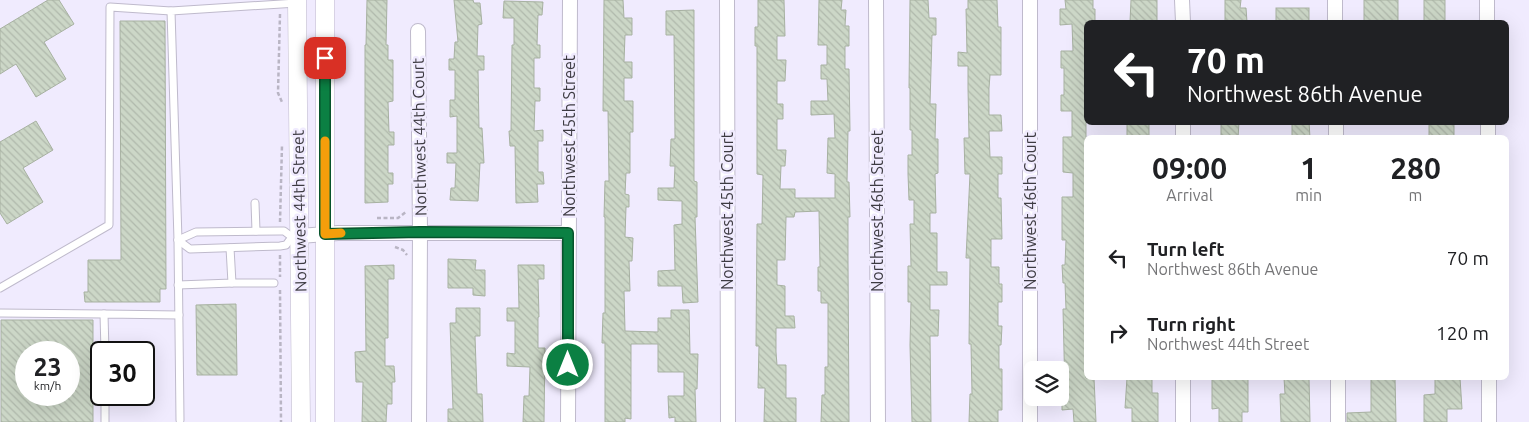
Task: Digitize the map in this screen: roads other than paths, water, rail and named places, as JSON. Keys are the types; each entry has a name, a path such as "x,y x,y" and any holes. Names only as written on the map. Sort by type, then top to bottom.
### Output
{"street":[{"name":"Northwest 44th Street","path":"325,0 326,422"},
{"name":"Northwest 45th Street","path":"568,422 570,0"},
{"name":"Northwest 45th Court","path":"727,0 728,422"},
{"name":"Northwest 46th Street","path":"876,0 878,422"},
{"name":"Northwest 46th Court","path":"1030,0 1030,422"},
{"path":"1182,0 1182,20"},
{"path":"1335,0 1335,20"},
{"path":"1487,0 1487,20"},
{"name":"Northwest 44th Street","path":"291,2 301,422"},
{"name":"Northwest 44th Court","path":"418,31 420,422"},
{"path":"296,236 420,232 568,233"},
{"path":"1183,380 1183,422"},
{"path":"1338,380 1338,422"},
{"path":"1489,380 1489,422"}],"lane":[{"path":"0,288 109,225 110,4 171,11 251,3 291,2"},
{"path":"171,11 178,240 180,420"},
{"path":"255,203 256,231"},
{"path":"284,231 296,236 286,245 230,248 190,249 178,240 196,232 284,231"},
{"path":"230,248 232,283"},
{"path":"178,285 274,283"},
{"path":"0,313 179,315"},
{"path":"104,314 104,341"},
{"path":"105,406 105,422"}]}
